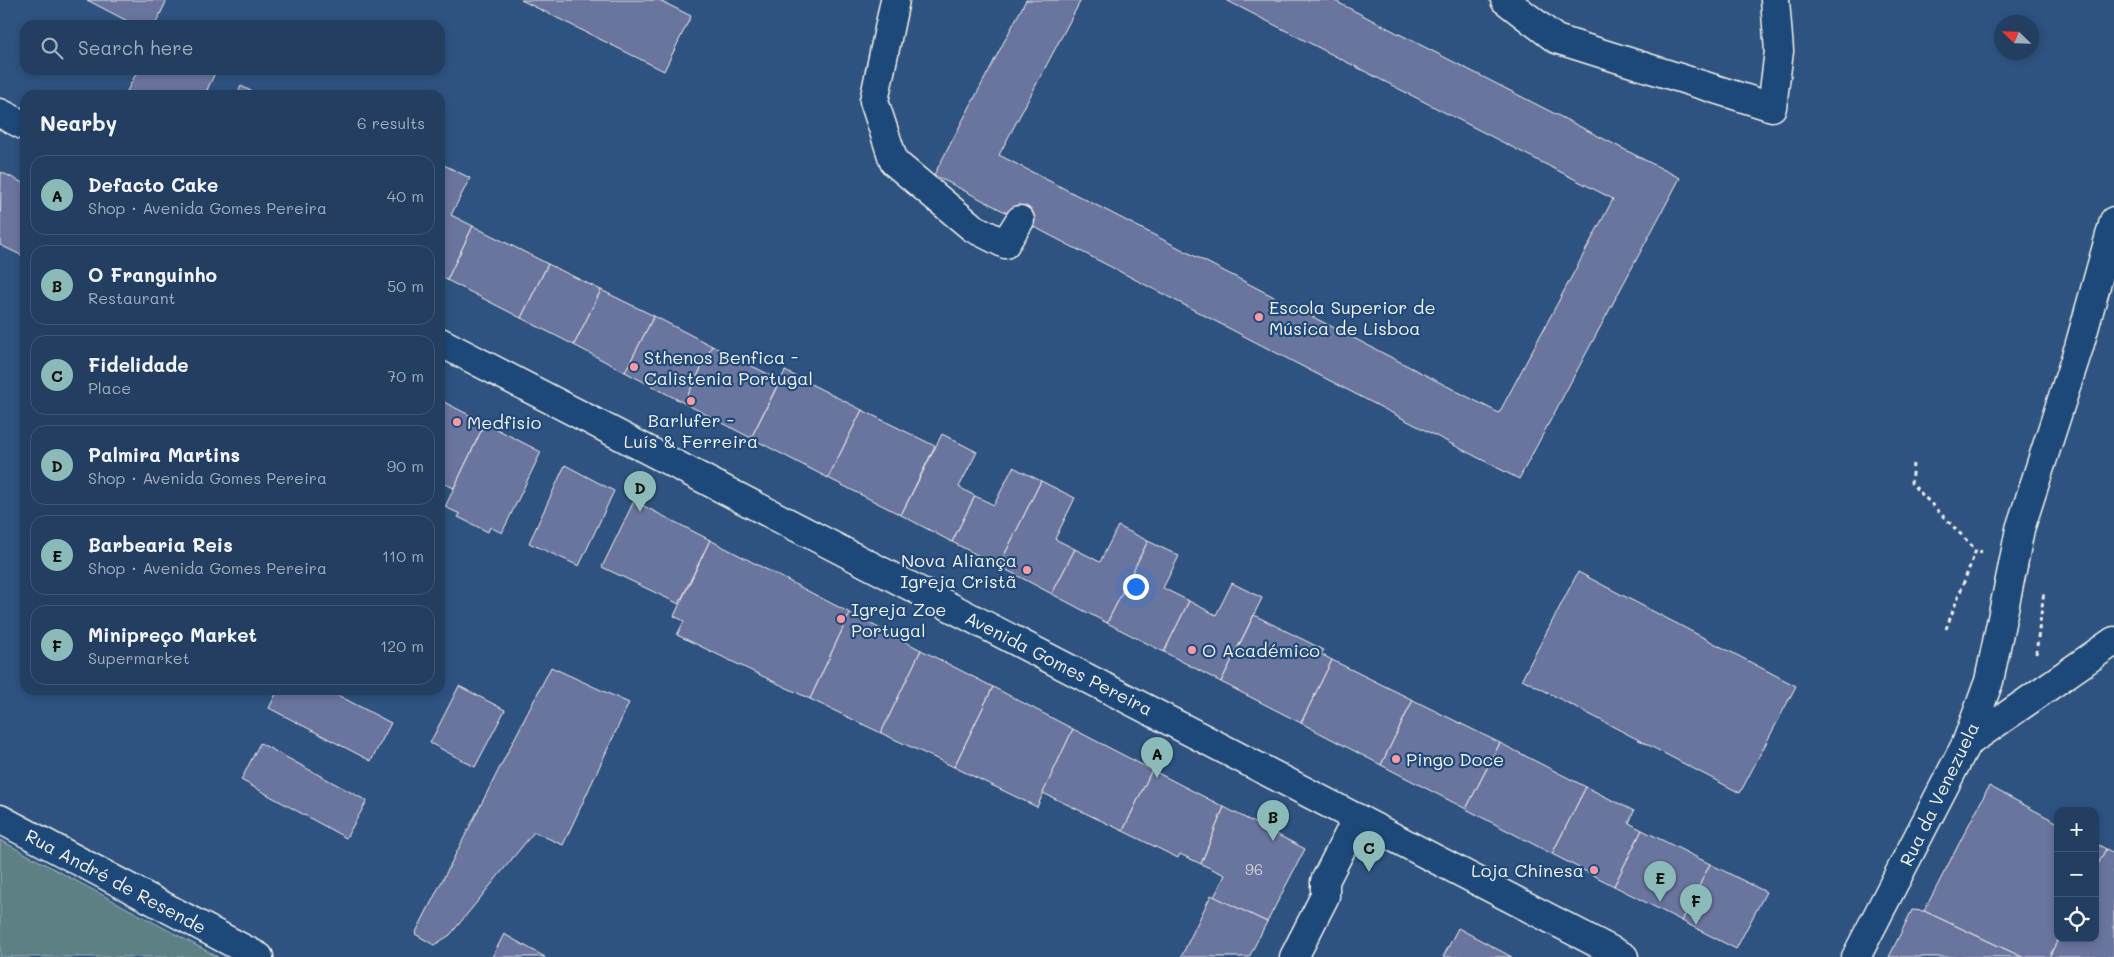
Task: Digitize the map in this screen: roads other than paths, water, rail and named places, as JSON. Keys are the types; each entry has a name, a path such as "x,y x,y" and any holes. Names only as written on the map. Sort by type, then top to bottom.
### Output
{"main road":[{"path":"895,0 874,101 894,162 973,228 1005,244 1020,220"},
{"path":"1505,0 1556,39 1772,107 1779,51 1775,0"},
{"path":"0,114 20,124"},
{"name":"Rua da Venezuela","path":"1856,957 1966,744 1989,681 2023,519 2079,347 2114,221"},
{"name":"Avenida Gomes Pereira","path":"445,345 1624,957"},
{"path":"1966,744 2114,641"},
{"path":"1294,957 1325,896 1325,881 1357,818"},
{"name":"Rua André de Resende","path":"0,819 259,957"}],"place":[{"name":"Escola Superior de Música de Lisboa","path":"1259,317"},
{"name":"Sthenos Benfica - Calistenia Portugal","path":"634,367"},
{"name":"Barlufer - Luís & Ferreira","path":"691,401"},
{"name":"Medfisio","path":"457,422"},
{"name":"Palmira Martins","path":"640,512"},
{"name":"Nova Aliança Igreja Cristã","path":"1027,570"},
{"name":"Igreja Zoe Portugal","path":"841,619"},
{"name":"O Académico","path":"1192,650"},
{"name":"Pingo Doce","path":"1396,759"},
{"name":"Defacto Cake","path":"1157,778"},
{"name":"O Franguinho","path":"1273,841"},
{"name":"Loja Chinesa","path":"1594,870"},
{"name":"Fidelidade","path":"1369,872"},
{"name":"Barbearia Reis","path":"1660,902"},
{"name":"Minipreço Market","path":"1696,925"}]}
